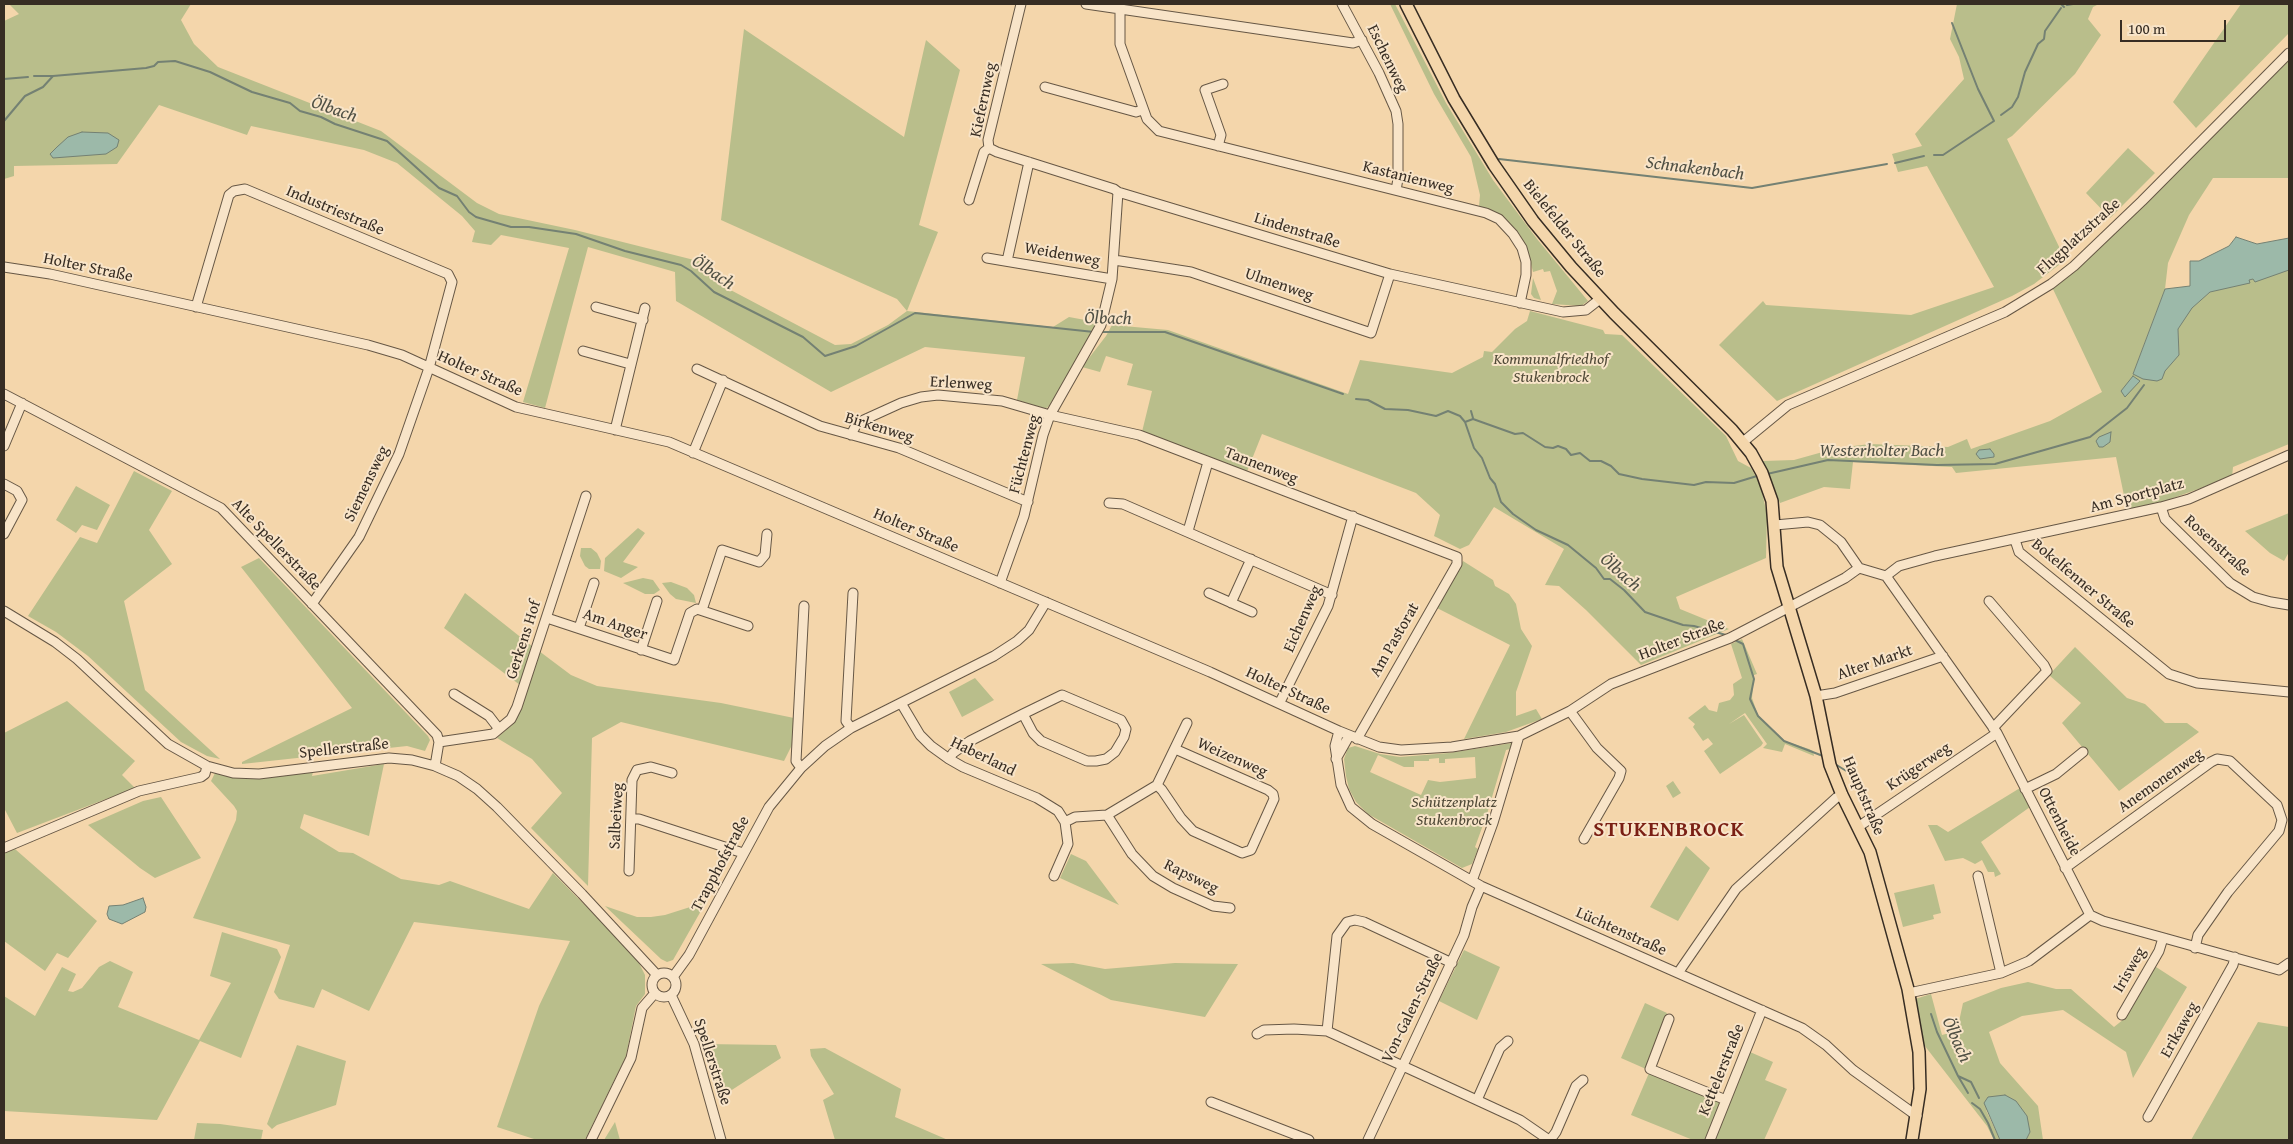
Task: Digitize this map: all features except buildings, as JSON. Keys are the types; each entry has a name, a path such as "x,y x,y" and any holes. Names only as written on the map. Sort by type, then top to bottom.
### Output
{"main road":[{"name":"Bielefelder Straße","path":"1406,4 1454,99 1494,166 1533,221 1600,299 1743,442"},
{"name":"Hauptstraße","path":"1743,442 1758,464 1772,501 1777,567 1816,696 1829,760 1842,795 1870,852 1909,993 1919,1052 1920,1089 1912,1140"}],"street":[{"name":"Kiefernweg","path":"969,200 984,152 989,148 988,140 1021,4"},
{"path":"1086,4 1353,43 1362,40"},
{"name":"Eschenweg","path":"1342,4 1362,40 1396,111 1398,124 1398,179 1396,190"},
{"name":"Kastanienweg","path":"1120,9 1120,44 1142,110 1152,126 1160,131 1486,213 1499,219 1517,241 1526,262 1526,275 1520,303"},
{"name":"Flugplatzstraße","path":"1743,442 1788,405 2005,312 2051,284 2074,266 2128,214 2289,52"},
{"path":"1218,146 1221,135 1205,90 1222,84"},
{"path":"1044,87 1136,112 1142,110"},
{"name":"Lindenstraße","path":"989,148 996,152 1114,189 1118,192 1390,274 1562,312 1586,310 1600,299"},
{"name":"Weidenweg","path":"1007,261 1029,162"},
{"name":"Industriestraße","path":"196,307 228,195 234,190 245,190 448,274 452,282 428,368"},
{"name":"Füchtenweg","path":"1000,583 1028,502 1043,435 1050,415 1057,400 1095,339 1101,325 1112,279 1118,192"},
{"name":"Weidenweg","path":"986,258 1112,279"},
{"name":"Ulmenweg","path":"1114,260 1191,272 1371,333 1390,274"},
{"name":"Holter Straße","path":"4,267 50,274 368,345 402,355 509,405 669,442 1280,702 1353,737 1379,746 1402,750 1452,747 1519,736 1570,711 1611,684 1733,637 1788,606"},
{"path":"596,306 643,320"},
{"path":"615,430 630,364 646,308"},
{"path":"583,351 630,364"},
{"name":"Siemensweg","path":"312,604 358,537 399,454 428,368"},
{"name":"Birkenweg","path":"698,369 820,426 899,448 1028,502"},
{"path":"693,453 723,380"},
{"name":"Alte Spellerstraße","path":"4,394 221,508 429,726 437,735 439,742"},
{"name":"Erlenweg","path":"850,435 857,423 901,403 938,395 1002,402 1050,415"},
{"path":"4,446 22,403"},
{"name":"Tannenweg","path":"1050,415 1139,435 1457,557"},
{"name":"Am Sportplatz","path":"2015,540 2161,508 2188,499 2289,455"},
{"path":"1188,531 1208,462"},
{"path":"4,484 20,494 22,500 4,534"},
{"name":"Gerkens Hof","path":"499,729 511,719 517,707 586,496"},
{"path":"1110,503 1123,504 1332,595"},
{"name":"Rosenstraße","path":"2161,508 2165,519 2230,583 2253,597 2289,605"},
{"name":"Eichenweg","path":"1280,702 1332,595 1353,516"},
{"path":"1775,525 1808,522 1820,525 1841,542 1859,568 1886,576"},
{"path":"748,626 702,610 722,550 759,562 765,555 767,534"},
{"name":"Bokelfenner Straße","path":"1886,576 1899,566 1949,553 2015,540 2019,552 2169,674 2197,683 2289,692"},
{"name":"Am Pastorat","path":"1353,737 1457,564 1457,557"},
{"path":"1231,603 1251,559"},
{"path":"1788,606 1830,586 1859,568"},
{"name":"Ottenheide","path":"1886,576 1995,731 2090,915"},
{"path":"579,628 594,583"},
{"path":"852,728 846,721 853,593"},
{"path":"1209,593 1252,612"},
{"path":"641,650 657,601"},
{"name":"Krügerweg","path":"1858,827 1995,731 2046,671 2044,665 1989,601"},
{"name":"Trapphofstraße","path":"673,977 689,955 769,807 800,768 825,746 852,728 994,656 1017,641 1029,630 1046,602"},
{"path":"800,768 796,761 804,606"},
{"name":"Am Anger","path":"547,618 674,660 690,613 697,609 702,610"},
{"name":"Spellerstraße","path":"4,611 55,642 168,744 208,766 233,773 259,774 389,758 412,760 435,766 464,780 497,807 588,900 657,975"},
{"name":"Alter Markt","path":"1816,696 1835,692 1943,656"},
{"path":"435,766 439,742 493,734 499,729 489,716 454,694"},
{"path":"949,759 953,753 970,741 1023,714 1062,695 1121,720 1126,729 1115,752 1106,759 1087,760 1041,741 1033,733 1023,714"},
{"name":"Haberland","path":"901,703 920,735 949,759 1050,804 1058,810 1066,822"},
{"path":"1570,711 1597,748 1621,771 1619,778 1584,838"},
{"path":"1054,876 1068,844 1066,822 1076,817 1107,815 1157,785 1187,723"},
{"name":"Lüchtenstraße","path":"1339,731 1335,746 1336,760 1344,793 1351,806 1359,815 1481,886 1802,1028 1826,1045 1853,1070 1917,1116"},
{"path":"1472,881 1493,823 1519,736"},
{"path":"1336,760 1353,737"},
{"name":"Weizenweg","path":"1157,785 1193,831 1242,853 1246,854 1251,850 1274,799 1273,794 1268,790 1175,749"},
{"path":"2025,789 2056,774 2083,752"},
{"name":"Anemonenweg","path":"2065,868 2211,762 2217,759 2230,761 2277,805 2282,820 2279,831 2228,892 2198,935 2194,948"},
{"path":"4,848 139,792 201,777 205,774 208,766"},
{"name":"Salbeiweg","path":"629,871 632,780 636,770 651,766 672,773"},
{"path":"1678,973 1736,889 1836,798 1842,795"},
{"name":"Rapsweg","path":"1107,815 1132,854 1153,876 1173,888 1213,906 1230,908"},
{"path":"631,819 639,819 743,853"},
{"path":"1978,876 2001,973"},
{"name":"Von-Galen-Straße","path":"1368,1140 1452,962 1464,935 1472,906 1481,886"},
{"path":"1909,993 2001,973 2029,962 2090,915 2103,921 2194,948 2235,957 2279,970 2288,968"},
{"path":"1327,1031 1337,936 1347,922 1355,920 1364,922 1452,962"},
{"name":"Irisweg","path":"2122,1015 2159,951 2162,938"},
{"name":"Erikaweg","path":"2148,1118 2233,965 2235,957"},
{"path":"668,974 673,977 676,984 675,990 671,995 660,997 654,993 652,988 653,981 657,975 668,974"},
{"path":"591,1140 631,1058 642,1008 654,993"},
{"name":"Spellerstraße","path":"671,995 694,1044 721,1140"},
{"name":"Kettelerstraße","path":"1710,1140 1762,1010"},
{"path":"1669,1019 1650,1069 1726,1100"},
{"path":"1257,1034 1264,1030 1294,1028 1327,1031 1520,1120 1550,1140 1556,1132 1576,1086 1582,1080"},
{"path":"1477,1100 1500,1048 1508,1041"},
{"path":"1211,1102 1309,1140"}],"green space":[{"path":"9,4 191,4 181,20 194,44 218,67 381,131 477,203 499,214 575,230 706,263 713,275 723,286 835,345 851,344 888,325 907,311 1053,327 1069,317 1096,322 1092,334 1049,406 1045,409 1017,400 1025,357 925,347 831,392 676,301 675,272 588,247 545,408 523,402 569,248 501,235 491,245 472,242 475,231 462,216 397,163 364,150 251,126 247,135 159,105 117,164 14,166 14,176 4,179 4,21 19,14"},
{"path":"1390,4 1395,4 1446,103 1493,180 1537,239 1588,301 1581,306 1552,304 1557,291 1550,271 1544,272 1543,269 1533,272 1528,252 1520,235 1506,219 1479,206 1480,195 1471,157 1434,94"},
{"path":"1957,4 2099,4 2093,7 2088,19 2101,35 2075,74 2007,139 2064,257 2064,261 2034,284 2012,296 1777,401 1719,345 1763,301 1766,305 1911,315 1994,287 1927,166 1898,172 1892,154 1922,146 1915,134 1964,79 1959,57 1950,39"},
{"path":"2241,4 2289,4 2289,33 2196,128 2173,102"},
{"path":"744,29 904,137 926,40 960,70 919,225 938,232 907,311 897,299 721,220"},
{"path":"2289,60 2289,178 2213,178 2189,215 2168,263 2165,289 2133,374 2179,355 2178,329 2191,308 2210,292 2289,268 2289,444 2233,467 2232,477 2162,502 2127,510 2116,457 1956,473 1952,467 1853,462 1850,489 1824,487 1780,503 1763,461 1794,460 1837,448 1870,444 1948,447 1967,439 1971,449 2050,421 2102,392 2052,287 2078,269"},
{"path":"2128,148 2155,173 2110,218 2086,193"},
{"path":"1533,278 1541,300 1534,298 1531,294"},
{"name":"Kommunalfriedhof Stukenbrock","path":"1530,311 1603,330 1605,334 1622,335 1726,436 1738,461 1751,468 1760,484 1767,514 1766,558 1676,597 1680,609 1729,629 1641,665 1559,586 1545,585 1564,549 1494,507 1469,545 1460,549 1434,536 1440,515 1416,493 1262,434 1244,479 1140,440 1152,391 1127,385 1133,364 1106,356 1100,372 1082,367 1106,336 1112,325 1168,330 1348,394 1360,360 1452,373 1483,357 1484,351 1492,352 1515,329 1527,321"},
{"path":"134,471 172,491 149,530 172,564 124,601 145,690 220,759 207,756 181,742 88,656 56,632 28,616 80,537 97,543"},
{"path":"76,486 110,505 97,530 82,525 76,533 56,520"},
{"path":"2289,513 2289,552 2284,561 2270,553 2245,531"},
{"path":"638,528 645,533 623,562 638,567 621,578 604,571 605,558"},
{"path":"581,548 591,548 597,553 601,561 600,569 589,569 585,566 580,556"},
{"path":"259,558 428,736 430,740 425,751 407,746 242,764 242,762 352,708 241,567"},
{"path":"1463,561 1493,580 1495,586 1509,594 1516,604 1521,629 1532,646 1516,692 1516,716 1536,709 1542,719 1506,732 1464,739 1510,645 1435,607"},
{"path":"643,578 653,580 660,590 654,594 645,594 623,583"},
{"path":"671,582 687,588 694,595 696,603 676,599 670,594 662,583"},
{"path":"465,593 533,647 520,685 444,628"},
{"path":"1742,639 1757,674 1754,675 1752,698 1758,715 1785,741 1813,751 1814,756 1785,744 1782,752 1763,748 1767,744 1745,713 1729,724 1744,715 1763,743 1761,746 1720,774 1704,751 1713,744 1708,738 1703,741 1693,727 1695,724 1688,718 1705,705 1709,710 1717,712 1719,703 1730,700 1734,695 1733,684 1742,678 1731,644"},
{"path":"2075,647 2127,698 2145,704 2165,723 2187,723 2199,732 2119,791 2062,723 2081,703 2049,675"},
{"path":"539,651 571,675 597,686 721,703 794,718 792,745 784,761 621,722 592,738 588,886 531,828 562,793 532,759 497,738 513,724"},
{"path":"975,678 994,700 962,717 949,692"},
{"path":"67,701 135,761 122,775 135,788 17,833 4,808 4,733"},
{"name":"Schützenplatz Stukenbrock","path":"1512,743 1510,749 1506,750 1475,847 1478,849 1472,864 1462,868 1368,814 1356,802 1349,789 1344,759 1348,748 1355,746 1380,754 1400,757 1449,753","holes":["1378,755 1404,767 1414,767 1414,761 1429,761 1429,759 1439,758 1439,763 1445,763 1445,759 1475,757 1476,778 1440,782 1428,780 1421,795 1370,772"]},
{"path":"384,764 369,836 304,814 300,828 339,852 353,853 401,879 439,885 450,881 529,909 553,873 636,957 645,975 645,994 636,1006 626,1056 585,1140 537,1140 497,1127 539,1006 570,941 414,922 369,1011 322,989 314,1008 279,999 274,992 290,945 193,918 236,820 237,811 234,806 211,781 215,773 234,778 259,779 313,772 312,776"},
{"path":"1673,781 1681,793 1673,798 1666,786"},
{"path":"2020,788 2030,807 1981,842 2001,874 1995,877 1994,872 1988,872 1982,860 1975,864 1963,858 1945,861 1928,825 1937,825 1948,832"},
{"path":"161,797 201,858 155,878 88,825 143,801"},
{"path":"1686,846 1710,868 1678,921 1650,907"},
{"path":"15,849 97,921 68,958 57,953 45,971 4,941 4,853"},
{"path":"1071,854 1086,861 1119,905 1060,878"},
{"path":"1934,884 1941,913 1933,915 1934,919 1903,927 1894,893"},
{"path":"706,902 673,960 667,962 661,959 605,906 637,917 651,917 665,915"},
{"path":"222,932 277,949 281,957 241,1058 200,1041 157,1120 4,1111 4,996 35,1016 62,967 76,974 68,991 73,992 82,988 99,967 110,961 133,972 118,1007 199,1040 231,983 210,976"},
{"path":"1464,950 1500,967 1477,1020 1439,1001"},
{"path":"1073,963 1105,969 1175,963 1238,964 1205,1017 1111,1000 1041,964"},
{"path":"2153,965 2187,987 2133,1078 2126,1052 2063,1010 2022,1016 1989,1032 2000,1063 2038,1106 2043,1140 2026,1140 2030,1132 1986,1110 2000,1140 1994,1140 1987,1126 1921,1041 1912,1000 1931,994 1942,1035 1957,1031 1963,1003 2001,988 2028,982 2056,989 2071,989 2114,1027 2124,1019"},
{"path":"1645,1003 1667,1013 1646,1069 1621,1058"},
{"path":"2258,1022 2289,1027 2289,1140 2191,1140"},
{"path":"703,1044 776,1045 781,1058 721,1097"},
{"path":"297,1045 346,1061 336,1105 277,1125 272,1129 267,1124"},
{"path":"825,1048 901,1089 895,1117 948,1140 835,1140 823,1100 834,1094 811,1056 810,1049"},
{"path":"1750,1052 1773,1062 1765,1080 1787,1089 1764,1140 1714,1140"},
{"path":"1649,1073 1722,1102 1707,1140 1693,1140 1631,1115"},
{"path":"615,1122 620,1140 604,1140"},
{"path":"197,1123 263,1130 261,1140 194,1140"}],"shaded area":[{"path":"82,132 108,133 119,140 117,147 106,154 53,158 50,154 68,137"},
{"path":"2236,237 2257,244 2289,238 2289,270 2255,282 2253,279 2249,280 2250,283 2210,292 2192,308 2178,329 2179,355 2165,371 2162,379 2157,381 2143,379 2133,374 2165,289 2190,286 2190,261 2199,261 2229,246"},
{"path":"2133,376 2140,381 2125,397 2121,391"},
{"path":"2111,432 2110,442 2103,447 2099,447 2096,441 2099,437"},
{"path":"1990,449 1994,457 1980,459 1976,454 1979,450"},
{"path":"143,898 146,907 145,912 122,924 109,919 107,914 109,906 123,905"},
{"path":"2005,1095 2016,1101 2027,1116 2030,1132 2026,1140 2000,1140 1984,1103 1988,1097"}],"waterway":[{"name":"Schnakenbach","path":"2061,4 2064,7"},
{"name":"Schnakenbach","path":"2067,5 2073,4"},
{"name":"Schnakenbach","path":"2001,115 2012,107 2018,97 2025,72 2038,44 2044,39 2045,31 2061,8"},
{"path":"1934,155 1943,155 1994,121 1978,89 1952,23"},
{"name":"Ölbach","path":"4,121 25,96 43,87 53,76 146,68 154,66 158,62 175,61 210,72 252,92 290,103 300,111 387,141 439,188 457,196 469,212 476,217 511,227 529,227 576,234 625,251 681,265 691,271 714,292 803,337 825,356 856,346 915,313 1094,332"},
{"name":"Ölbach","path":"34,76 53,76"},
{"name":"Ölbach","path":"4,79 28,77"},
{"name":"Schnakenbach","path":"1895,163 1924,156"},
{"name":"Schnakenbach","path":"1499,159 1752,188 1887,164"},
{"name":"Ölbach","path":"1101,332 1165,332 1343,394"},
{"name":"Westerholter Bach","path":"1767,474 1828,460 1937,465 1995,464 2090,437 2127,408 2144,385"},
{"name":"Ölbach","path":"1356,399 1368,400 1385,409 1408,410 1436,416 1448,411 1460,416 1465,422 1474,448 1482,458 1490,478 1495,484 1501,502 1513,514 1536,530 1568,545 1596,568 1604,579 1610,579 1624,590 1645,612 1683,625 1694,626 1726,635"},
{"name":"Schnakenbach","path":"1471,411 1473,418"},
{"name":"Westerholter Bach","path":"1465,422 1473,419 1515,434 1523,433 1545,447 1553,448 1558,446 1566,449 1571,455 1580,453 1590,461 1601,461 1611,466 1619,474 1642,479 1694,485 1706,482 1734,483 1757,476"},
{"name":"Ölbach","path":"1735,640 1743,644 1754,679 1750,699 1758,716 1784,741 1823,756"},
{"name":"Ölbach","path":"1835,764 1856,777"},
{"name":"Ölbach","path":"1931,1014 1937,1032 1958,1076 1971,1082 1979,1098"},
{"name":"Ölbach","path":"1958,1076 1968,1093"},
{"name":"Ölbach","path":"1972,1103 1980,1109 1995,1140"}],"district":[{"name":"STUKENBROCK","path":"1669,831"}]}
